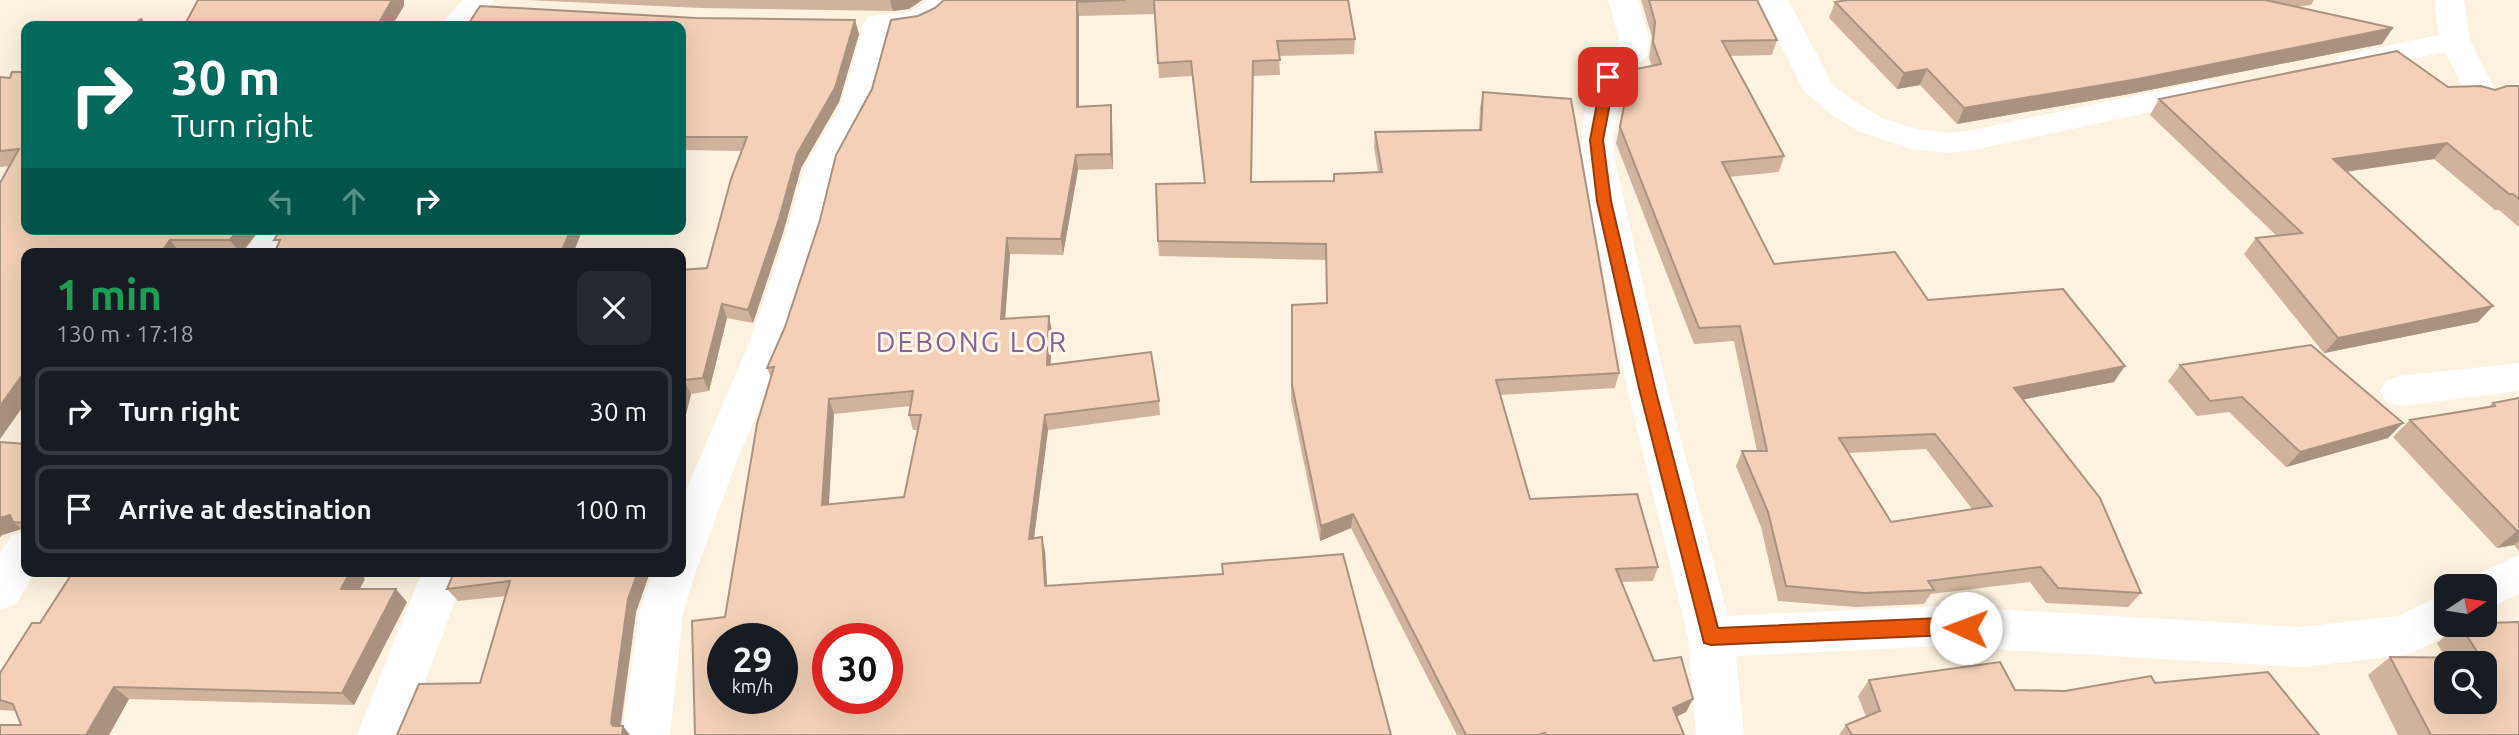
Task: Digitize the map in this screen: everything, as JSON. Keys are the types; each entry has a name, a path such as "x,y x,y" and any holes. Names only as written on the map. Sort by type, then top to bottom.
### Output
{"street":[{"path":"686,544 718,458 769,341 804,234 821,169 857,103 866,23 919,21 930,15 942,0"},
{"path":"1623,0 1634,38 1633,55 1611,71 1608,77 1597,140 1598,162 1647,388 1711,637 1720,735"},
{"path":"1773,0 1820,91 1871,125 1911,139 1949,143 1973,140 2242,83"},
{"path":"2449,0 2455,41 2481,93"},
{"path":"469,12 510,11"},
{"path":"2321,68 2455,41"},
{"path":"2400,391 2519,377"},
{"path":"0,592 21,557"},
{"path":"2497,585 2519,573"},
{"path":"381,735 442,577"},
{"path":"646,735 661,612 674,577"},
{"path":"1711,637 1941,626 2302,647 2405,635 2434,619"}],"building":[{"path":"198,0 392,0 380,21 187,21"},
{"path":"944,0 1125,0 1077,2 1077,107 1111,105 1111,154 1076,155 1061,239 1007,238 1001,319 1049,316 1047,365 1151,352 1159,401 1045,415 1029,539 1042,537 1045,586 1223,574 1222,564 1343,554 1391,735 695,735 692,621 725,617 757,424 774,367 767,368 785,327 820,220 836,155 872,89 891,20 918,16","holes":["913,391 909,415 921,415 904,497 822,505 829,399"]},
{"path":"1154,0 1348,0 1355,39 1277,41 1280,60 1253,61 1251,182 1334,181 1334,174 1382,172 1375,132 1481,130 1483,92 1571,99 1619,373 1496,380 1530,499 1637,494 1658,567 1616,569 1654,661 1681,657 1693,699 1673,708 1684,735 1466,735 1353,514 1321,526 1292,385 1292,305 1327,303 1326,244 1158,241 1156,184 1205,183 1191,61 1158,63"},
{"path":"1649,0 1757,0 1777,40 1722,41 1784,156 1722,162 1774,264 1895,252 1928,300 2063,289 2125,366 2014,388 2100,498 2141,593 2058,588 2041,567 1928,581 1934,590 1864,593 1786,586 1768,512 1742,451 1767,451 1740,326 1699,328 1620,127 1631,70 1661,64 1653,42 1655,22","holes":["1935,434 1992,506 1891,522 1839,438"]},
{"path":"2265,0 2393,28 2138,79 1964,108 1927,69 1904,73 1835,2"},
{"path":"480,6 696,18 855,20 835,88 797,154 779,219 748,310 722,304 703,378 686,380 686,270 707,268 731,179 747,137 686,137 686,21 470,21"},
{"path":"2397,51 2448,87 2481,86 2495,90 2519,86 2519,199 2509,194 2447,143 2333,159 2493,306 2338,338 2256,238 2302,233 2159,99"},
{"path":"12,72 21,72 21,235 234,235 230,240 170,240 164,248 21,248 21,377 0,406 0,183 19,149 0,151 0,77 10,78"},
{"path":"277,235 568,235 563,248 277,248 280,240 274,240"},
{"path":"2311,345 2403,423 2300,452 2242,397 2210,401 2180,365"},
{"path":"2519,398 2517,531 2410,420 2495,406 2493,403"},
{"path":"0,442 21,444 21,523 13,522 10,515 0,518"},
{"path":"70,577 347,577 341,589 396,589 342,693 114,687 86,735 0,735 0,725 21,725 13,704 0,700 0,673 32,623 40,623"},
{"path":"452,577 636,577 628,599 611,723 613,726 623,726 622,735 397,735 419,684 480,683 510,581 447,589"},
{"path":"2519,622 2519,735 2431,735 2390,657 2434,657 2434,714 2497,714 2497,651 2477,651 2468,637 2497,637 2497,623"},
{"path":"2000,662 2015,690 2065,691 2151,676 2155,683 2268,672 2319,735 1852,735 1846,725 1880,711 1869,680"}],"district":[{"name":"DEBONG LOR","path":"972,342"}],"route":[{"path":"1608,77 1597,140 1604,201 1647,388 1711,637 1941,626 1966,628"}]}
